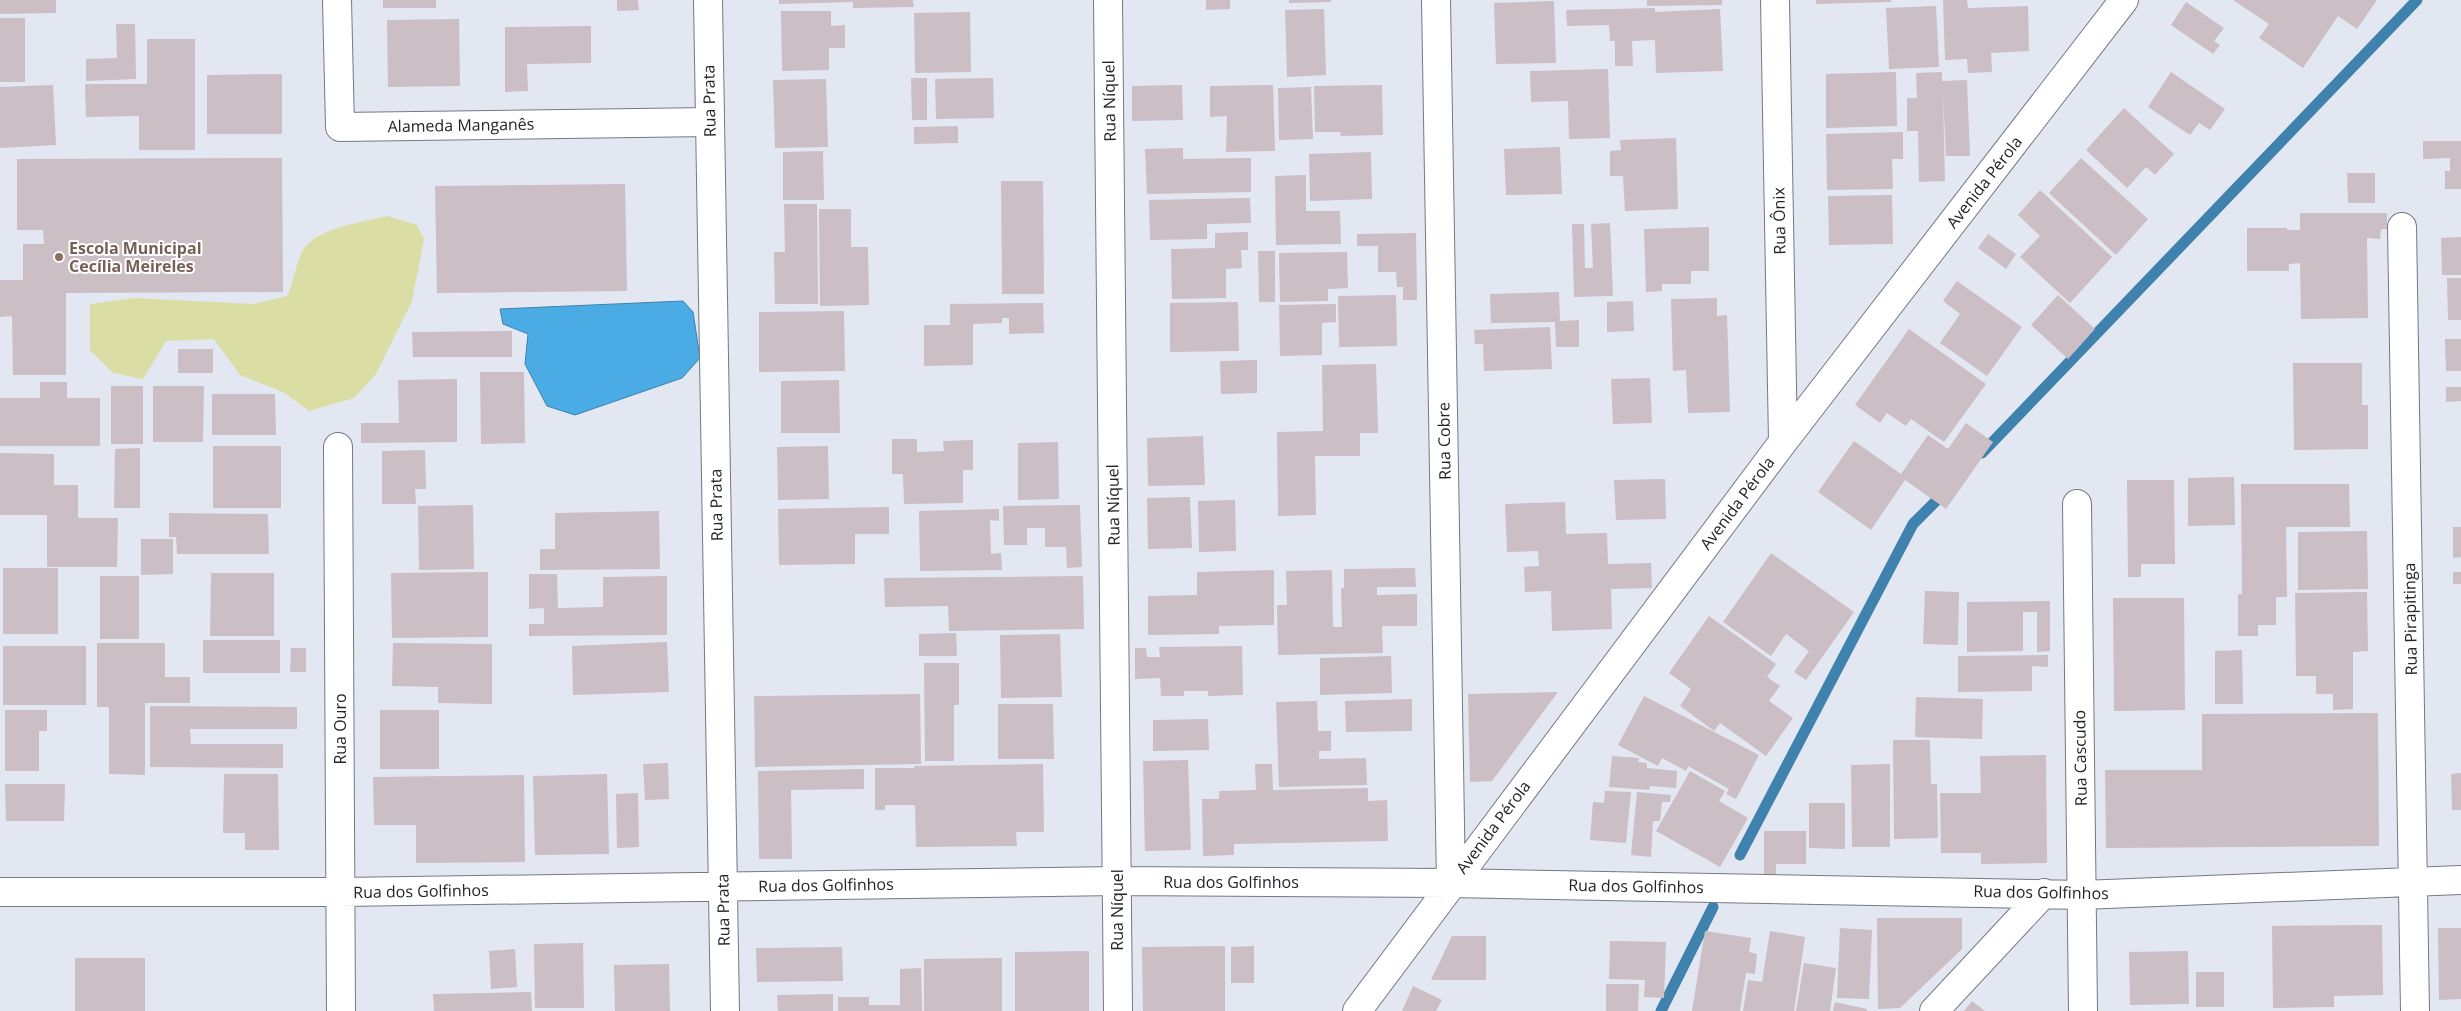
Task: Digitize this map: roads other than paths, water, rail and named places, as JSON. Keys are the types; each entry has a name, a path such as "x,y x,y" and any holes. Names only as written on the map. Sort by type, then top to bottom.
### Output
{"street":[{"name":"Alameda Manganês","path":"337,0 340,127 710,122"},
{"name":"Rua Prata","path":"708,0 725,1011"},
{"name":"Rua Níquel","path":"1108,0 1118,1011"},
{"name":"Rua Cobre","path":"1436,0 1451,883"},
{"name":"Rua Ônix","path":"1775,0 1783,442"},
{"name":"Avenida Pérola","path":"1357,1011 1451,883 2107,12 2124,0"},
{"name":"Rua Pirapitinga","path":"2402,227 2416,1011"},
{"name":"Rua Ouro","path":"338,447 342,1011"},
{"name":"Rua Cascudo","path":"2077,504 2083,1011"},
{"name":"Rua dos Golfinhos","path":"0,892 341,892 1117,881 1451,883 2082,895 2461,880"},
{"path":"1934,1011 2044,893"}],"water":[{"path":"683,301 693,312 700,358 682,378 575,415 547,406 525,364 528,334 503,324 500,309"}],"waterway":[{"path":"1982,453 2417,0"},
{"path":"1740,855 1913,524 1945,492"},
{"path":"1661,1011 1713,907"}],"place":[{"name":"Escola Municipal Cecília Meireles","path":"59,257"}]}
